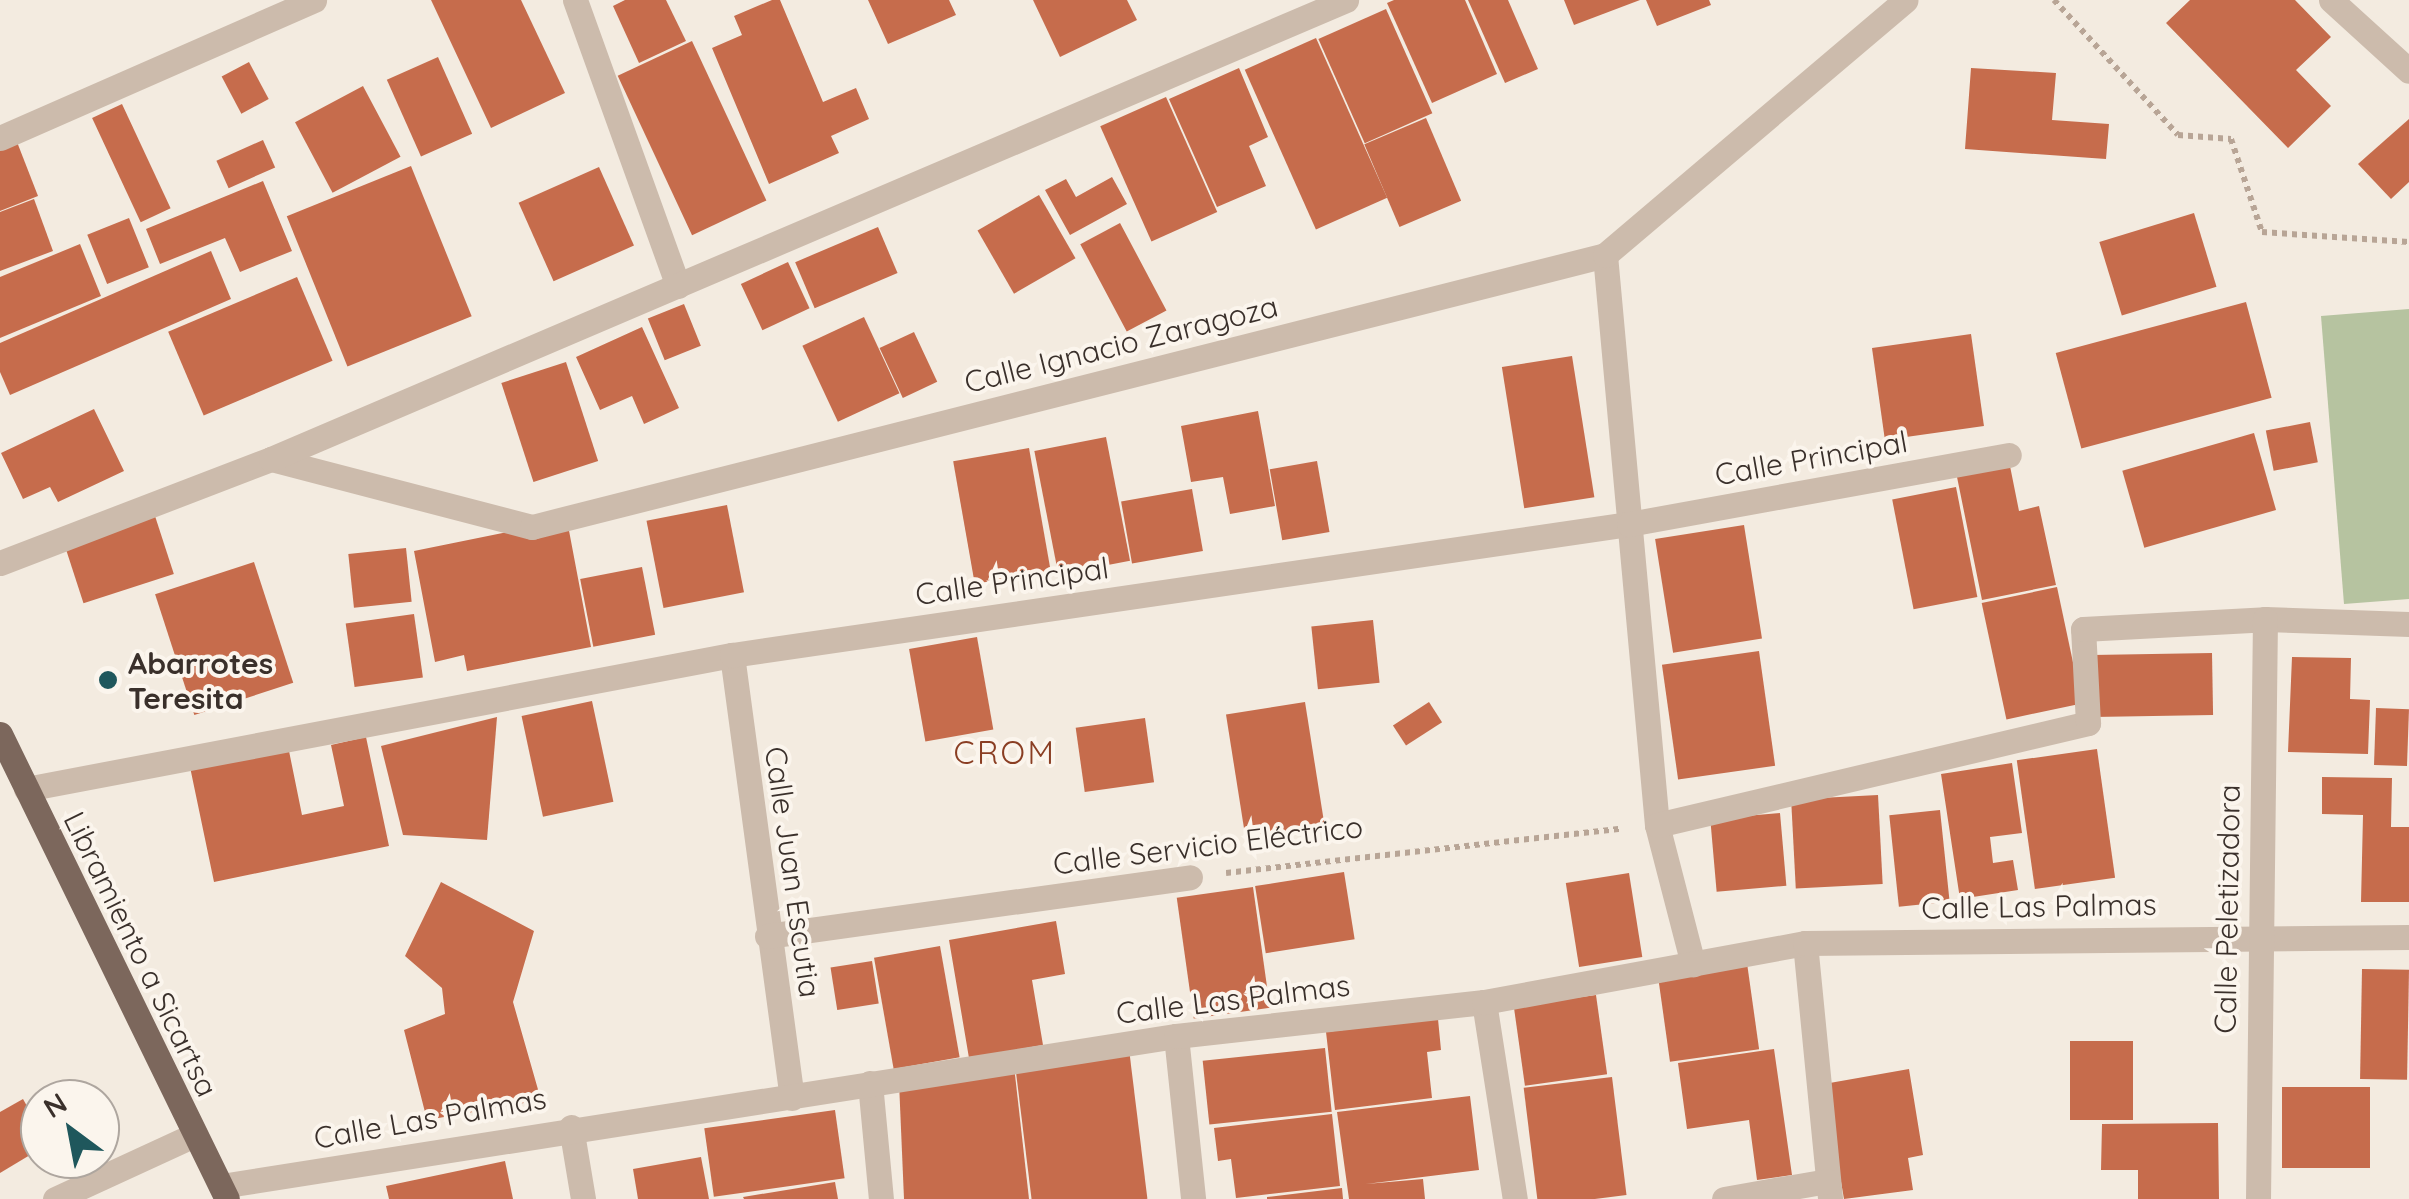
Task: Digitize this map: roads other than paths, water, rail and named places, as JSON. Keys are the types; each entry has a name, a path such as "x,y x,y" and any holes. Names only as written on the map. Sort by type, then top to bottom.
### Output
{"main road":[{"name":"Libramiento a Sicartsa","path":"0,734 192,1136 224,1193"}],"street":[{"path":"0,138 280,8 314,0"},
{"path":"575,0 678,286"},
{"path":"0,563 272,459 1346,0"},
{"name":"Calle Ignacio Zaragoza","path":"272,459 532,526 1606,255 1906,0"},
{"path":"2331,0 2409,71"},
{"path":"1606,255 1657,826 1693,964"},
{"name":"Calle Principal","path":"26,789 732,656 1629,524 2010,455"},
{"path":"1657,826 2088,724 2082,629 2264,619 2409,624"},
{"name":"Calle Peletizadora","path":"2258,1199 2257,934 2264,619"},
{"name":"Calle Juan Escutia","path":"732,656 792,1098"},
{"name":"Calle Servicio Eléctrico","path":"767,936 1190,878"},
{"name":"Calle Las Palmas","path":"224,1193 571,1127 792,1098 1176,1036 1484,1002 1805,943 2257,934 2409,937"},
{"path":"1724,1199 1829,1190 1805,943"},
{"path":"1484,1002 1515,1199"},
{"path":"1176,1036 1193,1199"},
{"path":"870,1084 881,1199"},
{"path":"571,1127 583,1199"},
{"path":"55,1199 192,1136"}],"place":[{"name":"Abarrotes Teresita","path":"108,680"}],"district":[{"name":"CROM","path":"1005,752"}]}
